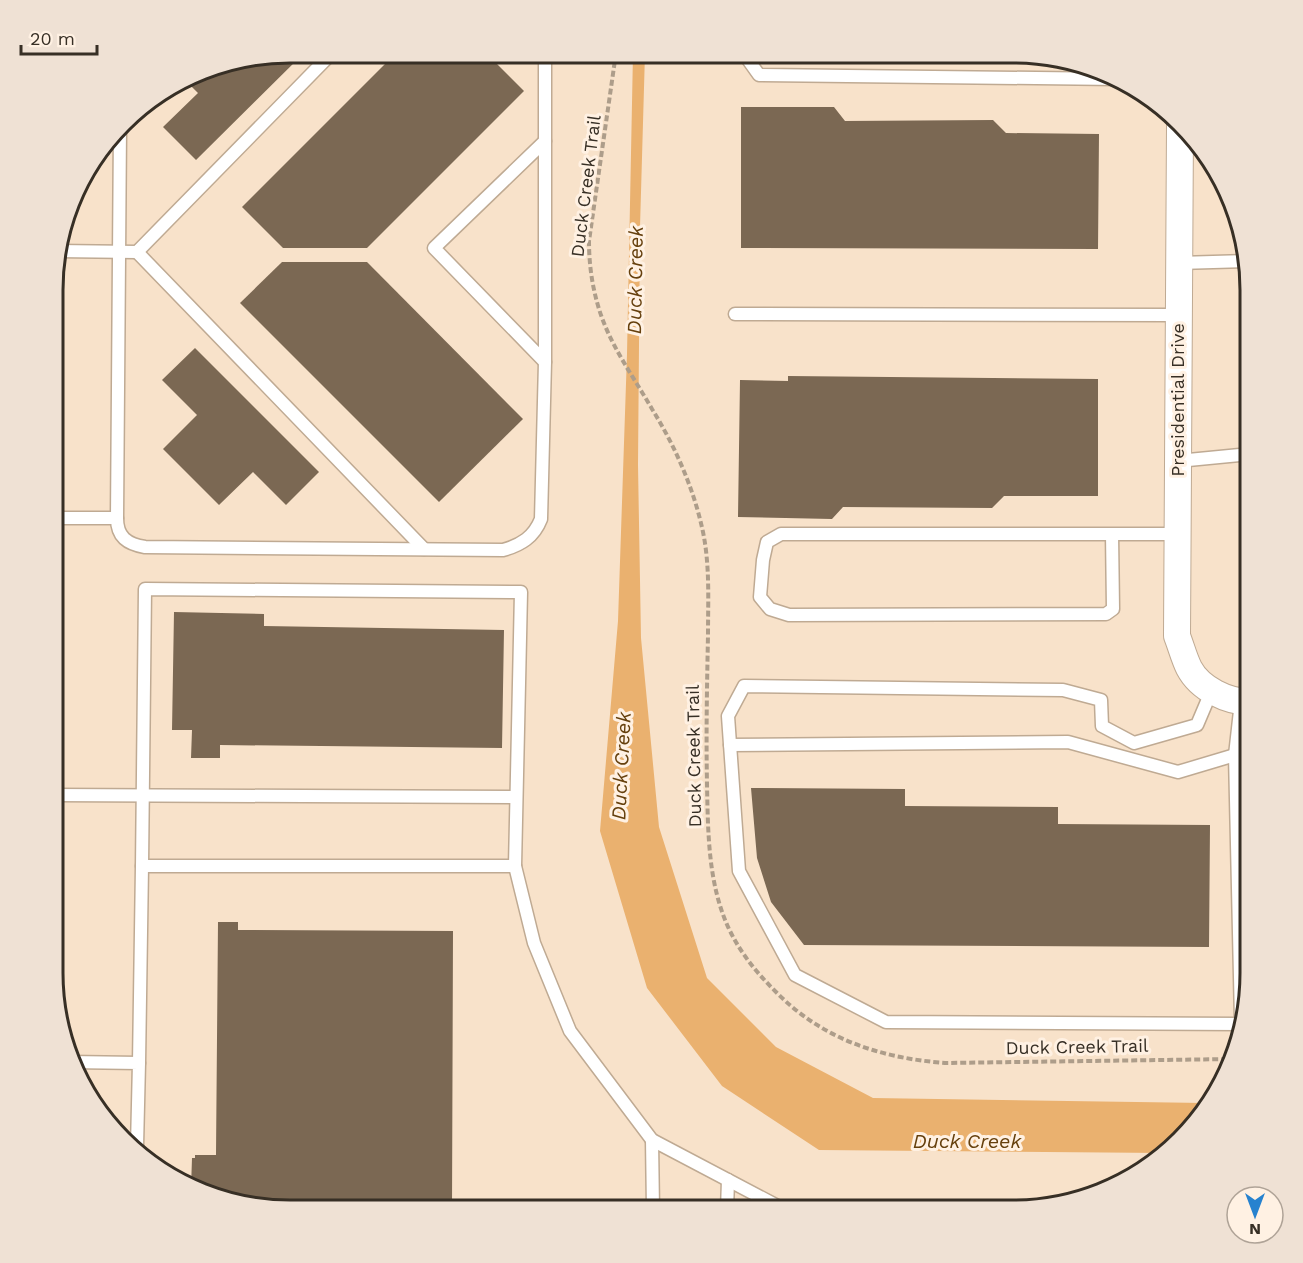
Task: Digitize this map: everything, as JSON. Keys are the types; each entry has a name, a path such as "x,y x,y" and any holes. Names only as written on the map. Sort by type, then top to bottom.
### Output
{"street":[{"name":"Presidential Drive","path":"1180,136 1176,636 1190,670 1211,692"},
{"path":"1211,692 1240,701"}],"lane":[{"path":"66,251 137,252 322,63"},
{"path":"120,139 117,527 120,535 127,542 145,547 503,550 524,542 541,519 545,63"},
{"path":"750,63 759,75 1097,79"},
{"path":"544,362 434,248 545,141"},
{"path":"137,252 424,549"},
{"path":"1179,263 1238,261"},
{"path":"735,314 1179,315"},
{"path":"1178,461 1240,455"},
{"path":"63,518 117,518"},
{"path":"1112,534 1113,609 1106,614 789,615 770,609 760,597 767,542 781,534 1112,534 1177,534"},
{"path":"137,1141 145,589 521,592 515,866 534,943 570,1031 652,1140 766,1200"},
{"path":"1211,692 1197,725 1134,743 1102,726 1101,700 1064,690 744,686 728,716 739,871 795,975 886,1022 1234,1023"},
{"path":"1240,728 1235,755 1240,978"},
{"path":"730,745 1068,742 1178,772 1240,755"},
{"path":"1132,759 1134,743"},
{"path":"63,795 515,797"},
{"path":"142,866 515,866"},
{"path":"81,1062 139,1062"},
{"path":"652,1140 653,1200"},
{"path":"727,1200 728,1180"}],"path":[{"name":"Duck Creek Trail","path":"615,63 589,241 590,271 599,310 623,362 653,409 671,443 687,480 703,531 708,592 706,737 711,865 718,899 729,929 749,965 788,1004 824,1030 865,1049 911,1060 945,1062 1223,1059"}],"water":[{"name":"Duck Creek","path":"633,63 645,63 640,227 638,465 641,638 659,827 707,978 776,1047 873,1098 1199,1103 1184,1123 1151,1153 819,1150 722,1086 647,988 600,831 618,621 627,354"}],"building":[{"path":"294,63 196,160 163,127 198,93 191,86 217,75 246,67"},
{"path":"386,63 496,63 524,91 367,248 283,248 242,207"},
{"path":"741,107 834,107 845,121 993,120 1006,133 1099,134 1098,249 741,248"},
{"path":"282,262 367,262 523,419 439,502 240,303"},
{"path":"195,348 319,472 286,505 253,472 219,505 163,449 197,415 162,380"},
{"path":"788,376 1098,379 1098,496 1004,496 992,508 843,507 832,519 738,517 740,380 788,381"},
{"path":"174,612 264,614 264,626 504,630 502,748 220,745 220,758 191,758 192,730 172,730"},
{"path":"751,788 905,789 905,806 1058,807 1058,824 1210,825 1209,947 804,945 771,902 757,858"},
{"path":"218,922 238,922 238,930 453,931 452,1200 276,1200 246,1196 191,1178 192,1158 195,1158 195,1155 216,1155"}]}
